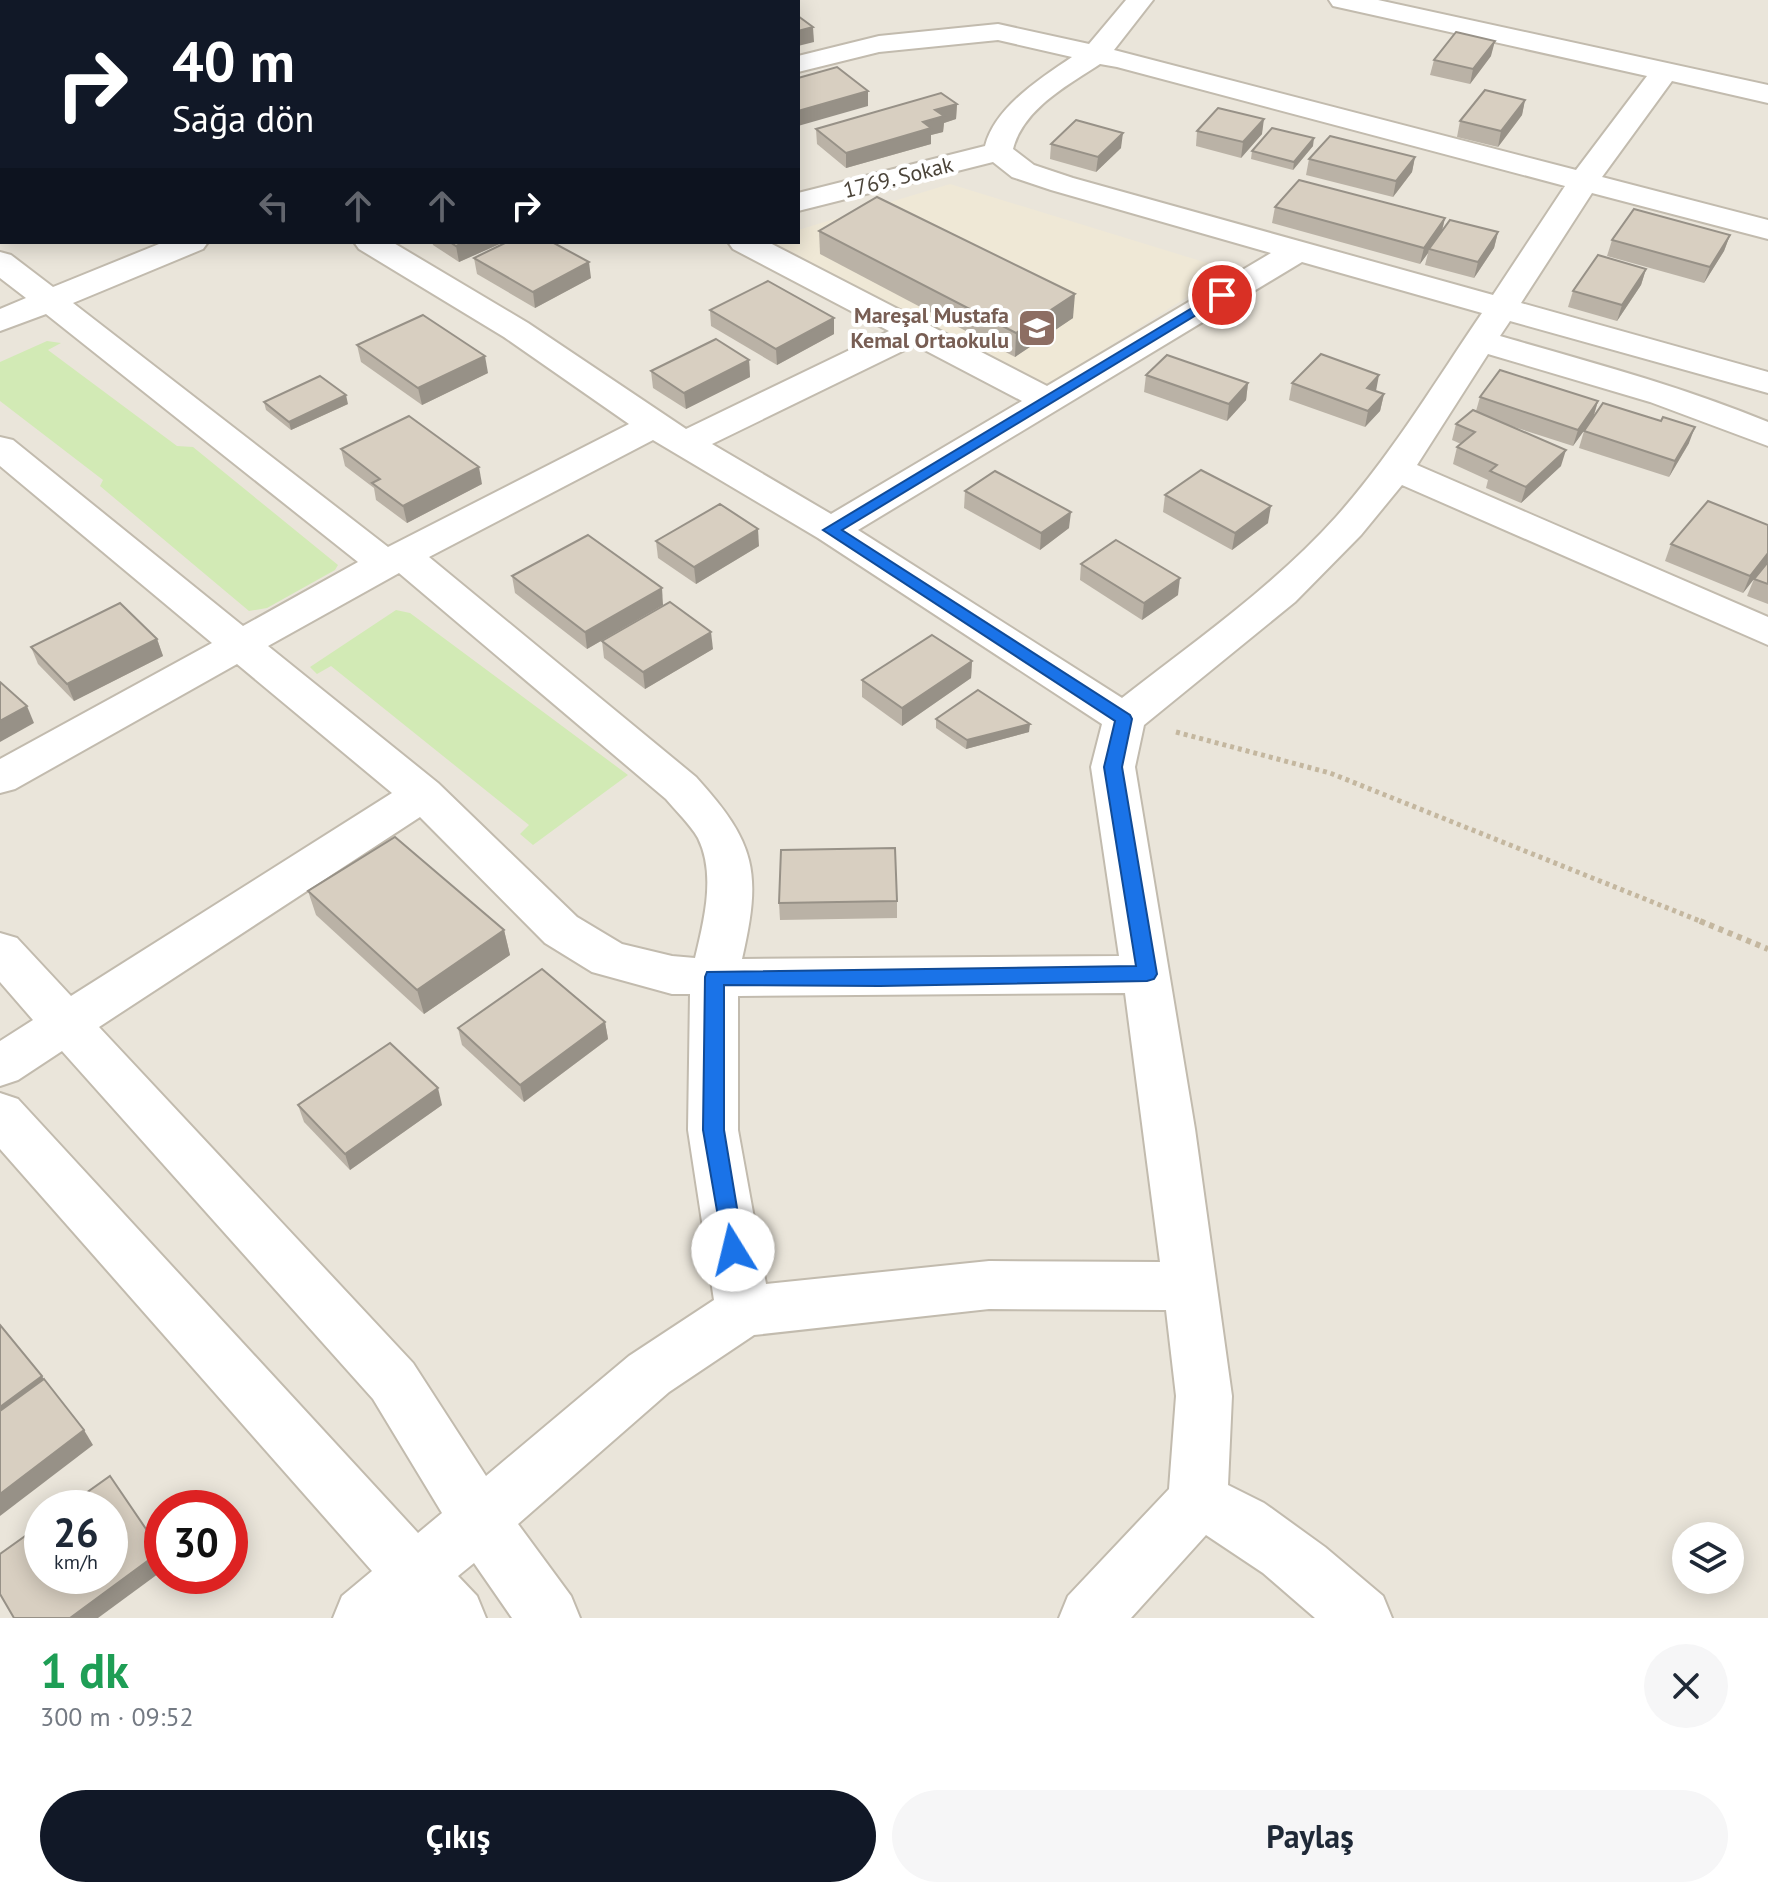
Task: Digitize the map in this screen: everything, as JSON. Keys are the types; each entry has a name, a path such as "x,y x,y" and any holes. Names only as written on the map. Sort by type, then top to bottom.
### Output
{"street":[{"path":"1140,0 1096,54 1044,88 1023,108 1001,140 998,152 1023,171 1062,184 1297,251 1492,324 1605,377 1727,417 1768,435"},
{"path":"1342,0 1768,94"},
{"path":"1425,0 1768,76"},
{"path":"800,64 879,44 998,32 1096,54 1768,230"},
{"path":"1090,1618 1198,1501 1204,1396 1147,974 1113,767 1124,719 1281,593 1348,527 1396,469 1584,181 1665,71"},
{"name":"1769. Sokak","path":"800,202 998,152"},
{"path":"0,321 187,244"},
{"path":"373,244 516,330 669,434 831,530 1124,719"},
{"path":"748,244 1047,400"},
{"path":"831,530 1297,251"},
{"path":"0,262 394,560 681,788 717,832 729,864 724,936 714,977 713,1130 743,1311"},
{"path":"1492,324 1768,383"},
{"path":"0,778 394,560 669,434 916,331"},
{"path":"0,448 423,794 561,930 609,959 672,975 714,977 1147,974"},
{"path":"1396,469 1768,632"},
{"path":"0,1066 423,794"},
{"path":"0,951 393,1381 479,1519 549,1618"},
{"path":"0,1114 455,1618"},
{"path":"364,1618 649,1374 743,1311 989,1285 1190,1286"},
{"path":"1198,1501 1226,1511 1257,1529 1361,1618"}],"path":[{"path":"1124,719 1330,773 1559,862 1768,949"}],"shaded area":[{"path":"800,0 1768,0 1768,1618 0,1618 0,244 800,244"},
{"name":"Mareşal Mustafa Kemal Ortaokulu","path":"950,184 1230,270 1046,386 777,244 800,244 800,229"}],"green space":[{"path":"47,341 61,343 48,350 177,446 193,447 338,565 335,570 267,608 249,611 100,486 103,480 0,401 0,362"},
{"path":"396,610 410,613 628,775 533,845 520,834 529,825 331,666 317,674 310,667"}],"building":[{"path":"800,17 813,27 800,30"},
{"path":"1456,32 1495,41 1473,69 1434,60"},
{"path":"837,67 868,91 800,110 800,77"},
{"path":"1485,90 1525,100 1501,131 1460,121"},
{"path":"941,93 957,104 935,110 944,116 923,122 931,128 846,153 816,129"},
{"path":"1218,108 1264,119 1243,142 1197,131"},
{"path":"1076,120 1123,133 1098,157 1051,144"},
{"path":"1272,128 1314,138 1294,162 1252,151"},
{"path":"1330,136 1415,157 1396,181 1309,159"},
{"path":"1299,180 1445,218 1424,248 1275,207"},
{"path":"877,197 1075,294 1016,333 819,231"},
{"path":"1634,209 1730,235 1710,267 1612,240"},
{"path":"1450,220 1498,232 1478,262 1429,249"},
{"path":"503,244 556,244 589,262 533,292 474,258"},
{"path":"1598,255 1646,269 1622,305 1573,291"},
{"path":"768,281 834,318 776,349 710,310"},
{"path":"423,315 485,356 418,388 357,345"},
{"path":"716,339 749,360 684,393 651,371"},
{"path":"1321,354 1379,375 1367,388 1384,394 1368,411 1292,383"},
{"path":"1167,355 1248,383 1229,404 1146,375"},
{"path":"1500,370 1598,401 1578,430 1480,397"},
{"path":"320,376 346,395 289,422 264,402"},
{"path":"1603,403 1661,421 1663,417 1695,427 1675,461 1584,431"},
{"path":"1473,410 1566,450 1526,487 1490,471 1497,465 1457,447 1475,432 1456,424"},
{"path":"409,416 479,467 403,506 372,483 380,479 341,449"},
{"path":"1201,470 1271,506 1235,533 1165,495"},
{"path":"995,471 1071,512 1041,533 965,491"},
{"path":"1708,501 1768,525 1768,553 1750,576 1671,544"},
{"path":"720,504 758,529 694,567 656,541"},
{"path":"588,535 662,588 585,632 512,576"},
{"path":"1116,540 1180,578 1144,603 1081,564"},
{"path":"1768,562 1768,584 1754,579"},
{"path":"670,602 711,632 643,672 602,641"},
{"path":"120,603 157,639 67,684 31,647"},
{"path":"932,635 972,661 902,708 862,680"},
{"path":"0,682 27,706 0,721"},
{"path":"978,690 1030,724 967,740 936,719"},
{"path":"395,837 504,930 417,990 308,891"},
{"path":"895,848 897,901 779,903 781,850"},
{"path":"542,969 605,1022 520,1085 458,1028"},
{"path":"390,1043 438,1088 345,1154 298,1105"},
{"path":"0,1325 42,1376 0,1407"},
{"path":"44,1379 84,1430 0,1494 0,1411"},
{"path":"110,1476 120,1490 90,1490"},
{"path":"128,1502 144,1526 144,1564 128,1575"},
{"path":"24,1537 24,1594 103,1594 70,1618 14,1618 0,1594 0,1554"}],"place":[{"name":"Mareşal Mustafa Kemal Ortaokulu","path":"1037,328"}],"route":[{"path":"733,1250 713,1130 714,977 1147,974 1113,767 1124,719 831,530 1222,295"}]}
